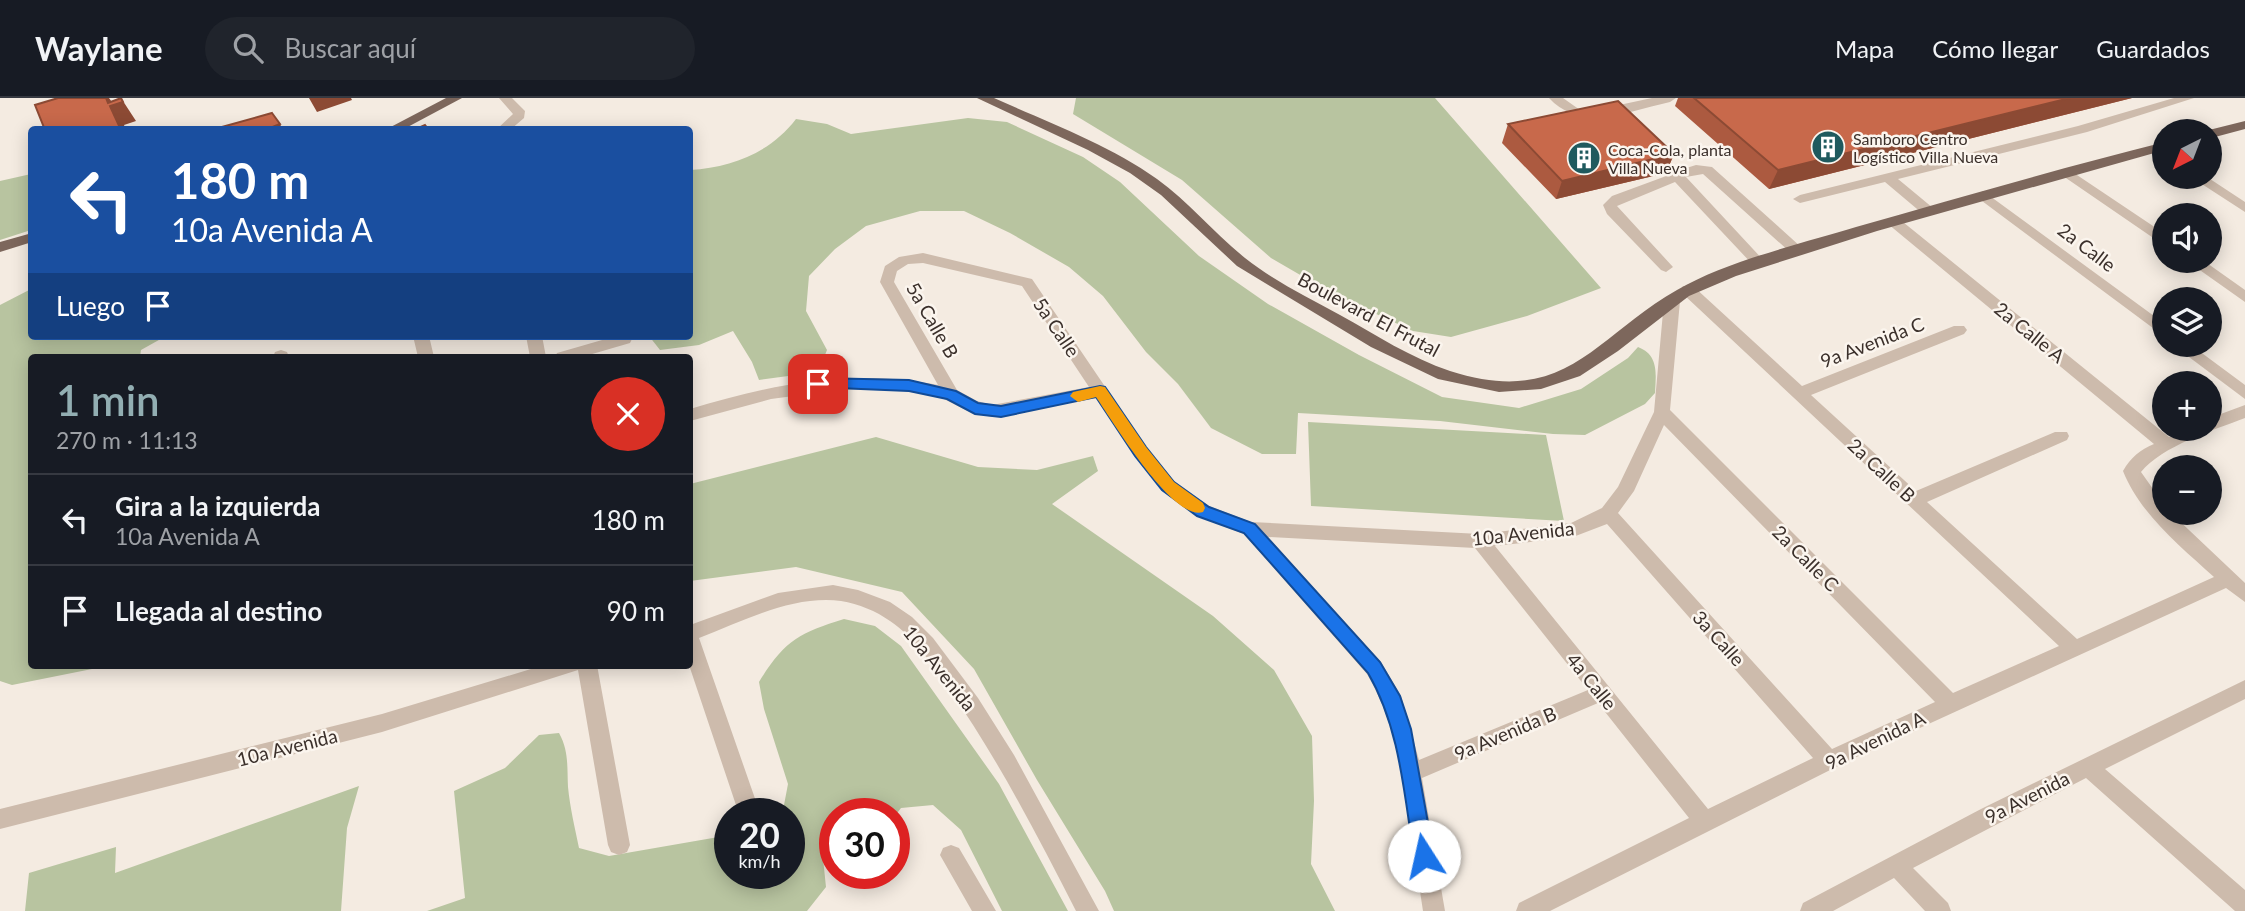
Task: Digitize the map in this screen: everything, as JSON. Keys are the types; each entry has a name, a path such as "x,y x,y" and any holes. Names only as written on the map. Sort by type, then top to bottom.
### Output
{"main road":[{"path":"399,126 457,98"},
{"name":"Boulevard El Frutal","path":"983,98 1129,167 1155,184 1223,246 1269,281 1385,347 1446,376 1514,386 1556,380 1602,354 1688,290 1759,263 1983,195 2152,152"},
{"path":"2222,132 2243,128"},
{"path":"0,247 28,238"}],"street":[{"path":"505,98 519,111 519,115 507,126"},
{"path":"1555,98 1576,113 1591,114 1670,98"},
{"path":"1800,199 2082,129 2189,98"},
{"path":"1661,155 1676,177 1759,263"},
{"path":"1666,267 1612,211 1610,205 1617,199 1696,169 1707,170 1796,250"},
{"path":"2068,173 2152,231"},
{"path":"1887,177 1928,211"},
{"path":"2216,189 2245,208"},
{"name":"2a Calle","path":"1983,195 2152,322"},
{"name":"2a Calle A","path":"1893,221 2166,444"},
{"name":"5a Calle","path":"894,265 910,258 923,258 1027,282 1140,452 1168,486 1203,511 1250,529 1374,668 1391,696 1402,729 1434,911"},
{"name":"5a Calle B","path":"894,265 887,273 887,282 951,394"},
{"path":"2211,273 2245,297"},
{"name":"2a Calle B","path":"1688,290 2076,650"},
{"name":"10a Avenida","path":"1250,529 1480,541 1573,530 1590,524 1608,513 1625,491 1662,412 1672,301"},
{"name":"9a Avenida C","path":"1800,393 1959,330"},
{"path":"573,354 621,340"},
{"path":"2197,357 2245,393"},
{"path":"693,414 757,396 818,384 865,382 909,385 951,394 975,408 1001,412 1100,391"},
{"path":"2222,420 2245,411"},
{"name":"2a Calle C","path":"1662,412 1950,704"},
{"path":"1914,500 2061,436"},
{"path":"2173,441 2137,463 2132,471 2133,480 2150,501 2245,594"},
{"name":"3a Calle","path":"1608,513 1830,762"},
{"name":"4a Calle","path":"1480,541 1704,820"},
{"name":"9a Avenida A","path":"1527,911 1704,820 1950,704 2076,650 2228,579"},
{"name":"10a Avenida","path":"693,631 778,601 811,594 835,593 860,599 878,605 898,617 930,649 994,740 1037,812 1088,911"},
{"path":"693,649 744,798"},
{"name":"10a Avenida","path":"0,819 382,723 558,669"},
{"path":"588,669 619,845"},
{"name":"9a Avenida","path":"1811,911 1987,816 2245,690"},
{"name":"9a Avenida B","path":"1410,773 1601,693"},
{"path":"2088,767 2245,905"},
{"path":"951,855 985,911"},
{"path":"1897,866 1940,911"}],"green space":[{"path":"1076,98 1435,98 1601,288 1527,316 1451,337 1413,331 1333,294 1271,258 1182,180 1073,114"},
{"path":"968,118 1007,122 1083,157 1120,182 1199,256 1268,304 1442,397 1519,408 1581,389 1628,358 1638,347 1645,350 1653,360 1656,372 1655,393 1645,404 1585,435 1440,421 1298,413 1296,454 1262,454 1211,428 1178,384 1146,352 1103,296 1069,267 1010,233 964,211 920,211 866,226 835,249 809,276 806,311 827,350 818,372 759,380 752,362 733,331 699,345 660,350 652,340 693,340 693,170 721,166 749,156 774,141 796,119 827,124 851,134"},
{"path":"28,175 28,231 0,240 0,181"},
{"path":"28,291 28,340 159,340 141,350 140,354 28,354 28,669 92,669 12,685 0,681 0,305"},
{"path":"1308,422 1546,435 1564,521 1311,506"},
{"path":"876,437 978,467 1037,470 1093,456 1098,471 1052,504 1213,616 1274,670 1312,736 1314,801 1311,864 1335,911 1114,911 1105,891 1037,780 974,669 902,592 796,567 693,581 693,483"},
{"path":"844,619 875,626 901,646 999,784 1068,911 1002,911 961,830 933,805 910,807 910,798 819,798 819,889 824,889 807,911 427,911 465,898 454,791 505,768 539,735 559,733 567,759 570,803 579,848 609,856 714,838 714,889 805,889 805,798 785,798 788,784 764,709 759,682 785,648 815,629"},
{"path":"359,786 347,828 341,911 25,911 29,873 116,847 115,873"}],"building":[{"path":"58,98 106,98 108,103 121,98 123,102 110,106 119,126 43,126 35,105"},
{"name":"Samboro Centro Logístico Villa Nueva","path":"1694,98 2070,98 1778,170"},
{"name":"Coca-Cola, planta Villa Nueva","path":"1618,101 1674,154 1562,181 1508,124"},
{"path":"272,113 280,124 275,126 225,126"}],"slow traffic":[{"path":"1078,396 1100,391 1140,452 1168,486 1197,508"}],"place":[{"name":"Samboro Centro Logístico Villa Nueva","path":"1828,147"},
{"name":"Coca-Cola, planta Villa Nueva","path":"1584,158"}],"route":[{"path":"818,384 845,382 909,385 951,394 975,408 1001,412 1100,391 1140,452 1168,486 1203,511 1250,529 1374,668 1391,696 1402,729 1424,856"}]}
